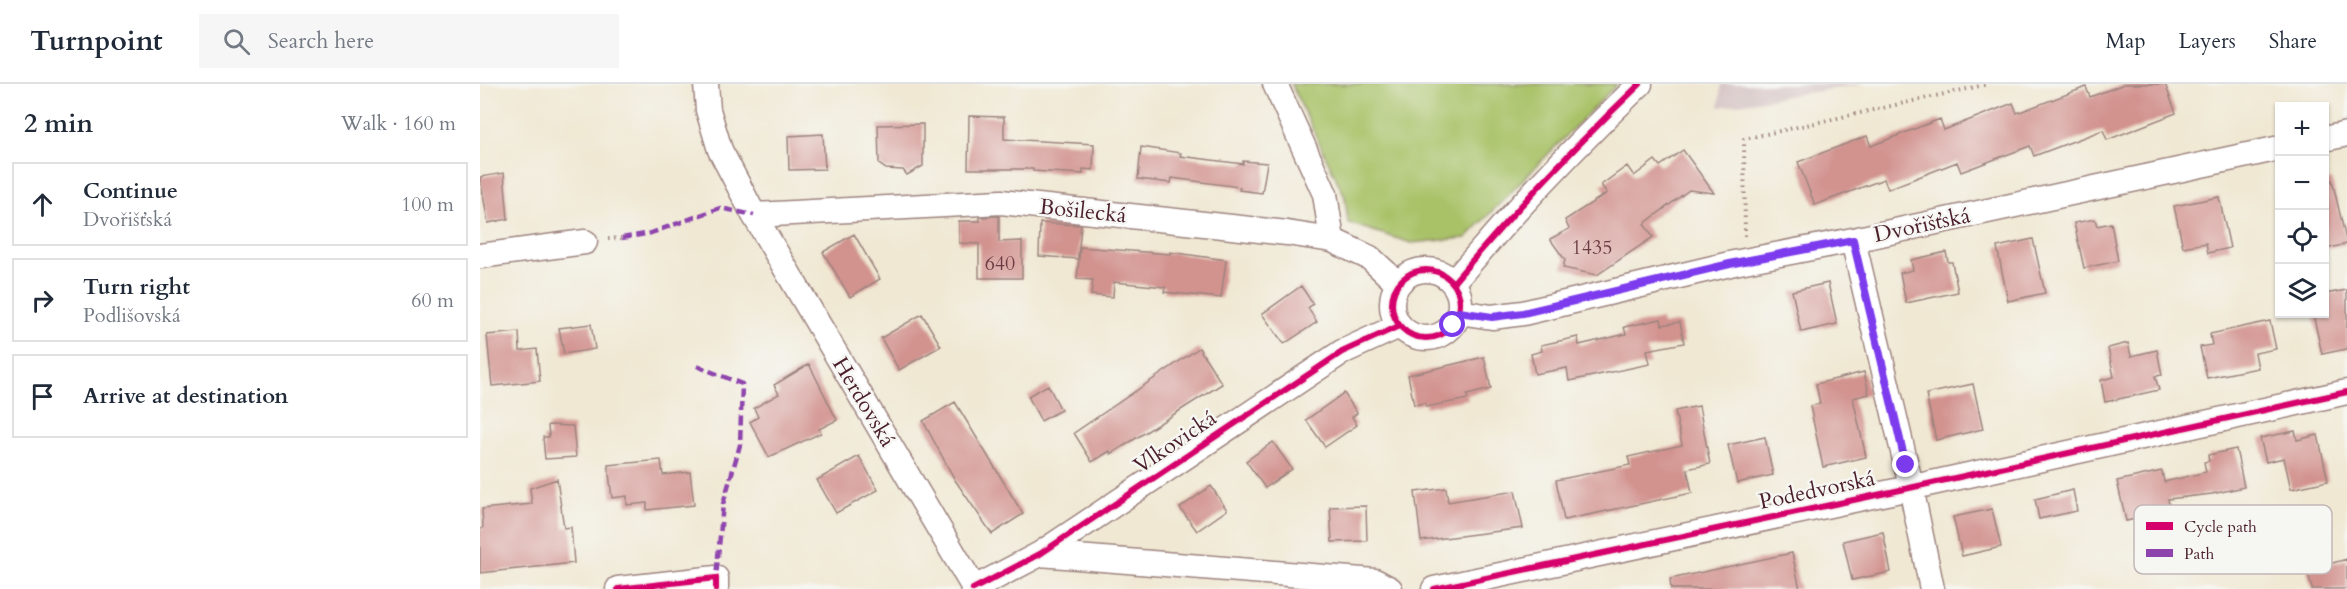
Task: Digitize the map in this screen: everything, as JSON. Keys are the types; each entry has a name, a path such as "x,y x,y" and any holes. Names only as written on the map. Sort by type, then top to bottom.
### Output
{"street":[{"name":"Herdovská","path":"706,84 708,110 720,150 754,215 974,588"},
{"path":"1275,84 1325,194 1332,240"},
{"path":"1453,283 1503,223 1589,133 1640,84"},
{"path":"2329,138 2347,134"},
{"name":"Dvořišťská","path":"1459,312 1492,317 1523,313 1746,261 2275,149"},
{"name":"Bošilecká","path":"754,215 1001,202 1287,233 1332,240 1370,258 1397,284"},
{"path":"1853,240 1911,488 1932,589"},
{"path":"480,255 585,242"},
{"path":"1430,269 1445,275 1453,283 1460,301 1459,312 1453,325 1443,334 1429,338 1413,336 1399,326 1392,313 1390,299 1403,276 1413,271 1430,269"},
{"name":"Vlkovická","path":"974,588 1040,554 1342,352 1399,326"},
{"name":"Podedvorská","path":"1434,589 1911,488 2347,392"},
{"path":"1040,554 1375,581 1390,589"},
{"path":"618,589 716,578 716,589"}],"path":[{"path":"1746,261 1744,139 1989,84"}],"shaded area":[{"path":"1721,84 1864,84 1719,107"}],"green space":[{"path":"1291,84 1617,84 1466,238 1411,243 1348,223 1345,197"}],"building":[{"path":"2124,84 2165,84 2176,113 2107,140 2103,130 2034,156 2030,146 1961,172 1957,162 1888,189 1884,179 1815,205 1798,162 1867,136 1871,146 1940,119 1944,130 2013,103 2017,113 2086,87 2090,97"},
{"path":"969,116 1004,117 1004,139 1094,144 1093,170 1083,169 1083,174 1033,171 1033,169 968,169"},
{"path":"923,124 923,166 907,175 903,170 886,169 879,164 878,125"},
{"path":"823,134 825,169 789,170 788,136"},
{"path":"1141,147 1181,153 1180,156 1243,164 1243,161 1267,163 1262,193 1239,190 1240,187 1172,178 1171,183 1138,179"},
{"path":"1683,150 1714,193 1689,190 1644,224 1653,237 1597,275 1563,268 1565,260 1550,239 1569,229 1565,220 1607,193 1601,185 1627,166 1634,176 1655,160 1660,166"},
{"path":"504,173 508,219 488,223 480,177"},
{"path":"2329,180 2332,180 2347,244 2329,248 2329,210"},
{"path":"2219,197 2230,248 2208,253 2206,243 2183,247 2174,206"},
{"path":"999,216 999,242 1022,241 1022,278 979,278 979,244 959,243 959,221 980,221 980,217"},
{"path":"2095,219 2097,226 2111,223 2118,261 2084,268 2074,223"},
{"path":"1040,223 1081,225 1078,259 1039,256"},
{"path":"854,234 880,279 850,297 823,252"},
{"path":"2033,239 2045,293 2008,301 1997,247"},
{"path":"1080,247 1170,254 1170,252 1226,260 1221,298 1164,292 1165,287 1114,282 1113,297 1091,295 1093,280 1077,279"},
{"path":"1946,252 1948,262 1952,262 1958,292 1906,303 1900,273 1913,270 1911,260"},
{"path":"1828,283 1837,324 1801,332 1792,291"},
{"path":"1301,286 1313,304 1308,308 1317,322 1284,344 1262,314"},
{"path":"2347,290 2347,349 2322,354 2314,318 2329,318 2329,293"},
{"path":"922,314 941,346 899,370 881,338"},
{"path":"1661,319 1662,325 1680,322 1684,343 1647,350 1650,364 1569,381 1567,368 1535,374 1531,354 1542,351 1541,345 1578,337 1579,345 1626,334 1624,327"},
{"path":"2270,321 2276,349 2255,353 2258,368 2207,378 2200,347 2212,345 2210,334"},
{"path":"591,324 595,349 564,354 559,328"},
{"path":"519,332 520,351 537,349 540,381 492,386 487,335"},
{"path":"2128,343 2131,356 2157,350 2162,375 2155,376 2159,390 2105,402 2101,380 2114,377 2108,348"},
{"path":"1199,348 1222,384 1111,454 1110,451 1092,462 1074,433"},
{"path":"1484,357 1491,389 1467,395 1468,399 1426,407 1425,403 1414,405 1408,375"},
{"path":"809,364 837,420 819,429 821,433 769,457 750,422 758,417 754,408 779,394 774,385"},
{"path":"1864,372 1869,394 1853,398 1866,457 1823,467 1810,406 1820,404 1816,384"},
{"path":"1973,384 1983,429 1936,440 1926,394"},
{"path":"1048,385 1061,410 1041,421 1028,396"},
{"path":"1344,393 1357,413 1352,417 1357,425 1325,447 1306,420"},
{"path":"955,402 1023,514 992,534 955,480 923,421"},
{"path":"1699,406 1710,464 1687,469 1692,493 1564,520 1556,480 1630,465 1628,457 1682,445 1675,411"},
{"path":"548,425 573,426 576,457 545,459 543,437 549,437"},
{"path":"2295,431 2297,440 2318,435 2328,481 2291,489 2284,458 2266,462 2260,438"},
{"path":"1765,437 1773,475 1737,483 1728,445"},
{"path":"1273,442 1292,469 1265,488 1246,461"},
{"path":"2236,449 2244,487 2212,494 2168,499 2169,505 2134,505 2134,519 2126,521 2117,481 2162,471 2164,482 2206,472 2204,462 2209,461 2208,455"},
{"path":"859,456 878,490 836,513 817,480"},
{"path":"661,460 663,475 690,472 694,505 647,510 647,503 627,505 627,496 612,498 608,465"},
{"path":"557,479 564,528 571,527 574,563 480,573 482,509 532,504 530,488"},
{"path":"1211,486 1227,510 1197,531 1180,508"},
{"path":"1446,488 1448,502 1515,491 1523,528 1421,541 1415,492"},
{"path":"2073,490 2077,511 2039,519 2035,499"},
{"path":"1366,506 1367,541 1332,542 1330,507"},
{"path":"1992,509 2001,547 1962,556 1953,517"},
{"path":"1883,532 1891,572 1852,580 1843,541"},
{"path":"1792,553 1800,589 1671,589 1670,579"},
{"path":"2347,559 2347,589 2312,589 2308,574 2332,574 2332,563"}],"marked path":[{"path":"622,238 651,233 720,208 754,215"},
{"path":"697,366 742,384 740,445 723,504 716,578"}],"cycle path":[{"path":"1453,283 1544,181 1640,84"},
{"path":"1419,270 1433,270 1445,275 1455,285 1460,304 1455,323 1445,333 1433,338 1419,338 1407,333 1397,323 1392,311 1392,297 1397,285 1407,275 1419,270"},
{"path":"973,589 1040,554 1342,352 1399,326"},
{"path":"1434,589 2347,392"},
{"path":"618,589 716,578 716,589"}],"route":[{"path":"1453,325 1459,312 1492,317 1523,313 1734,263 1853,240 1906,465"}]}
